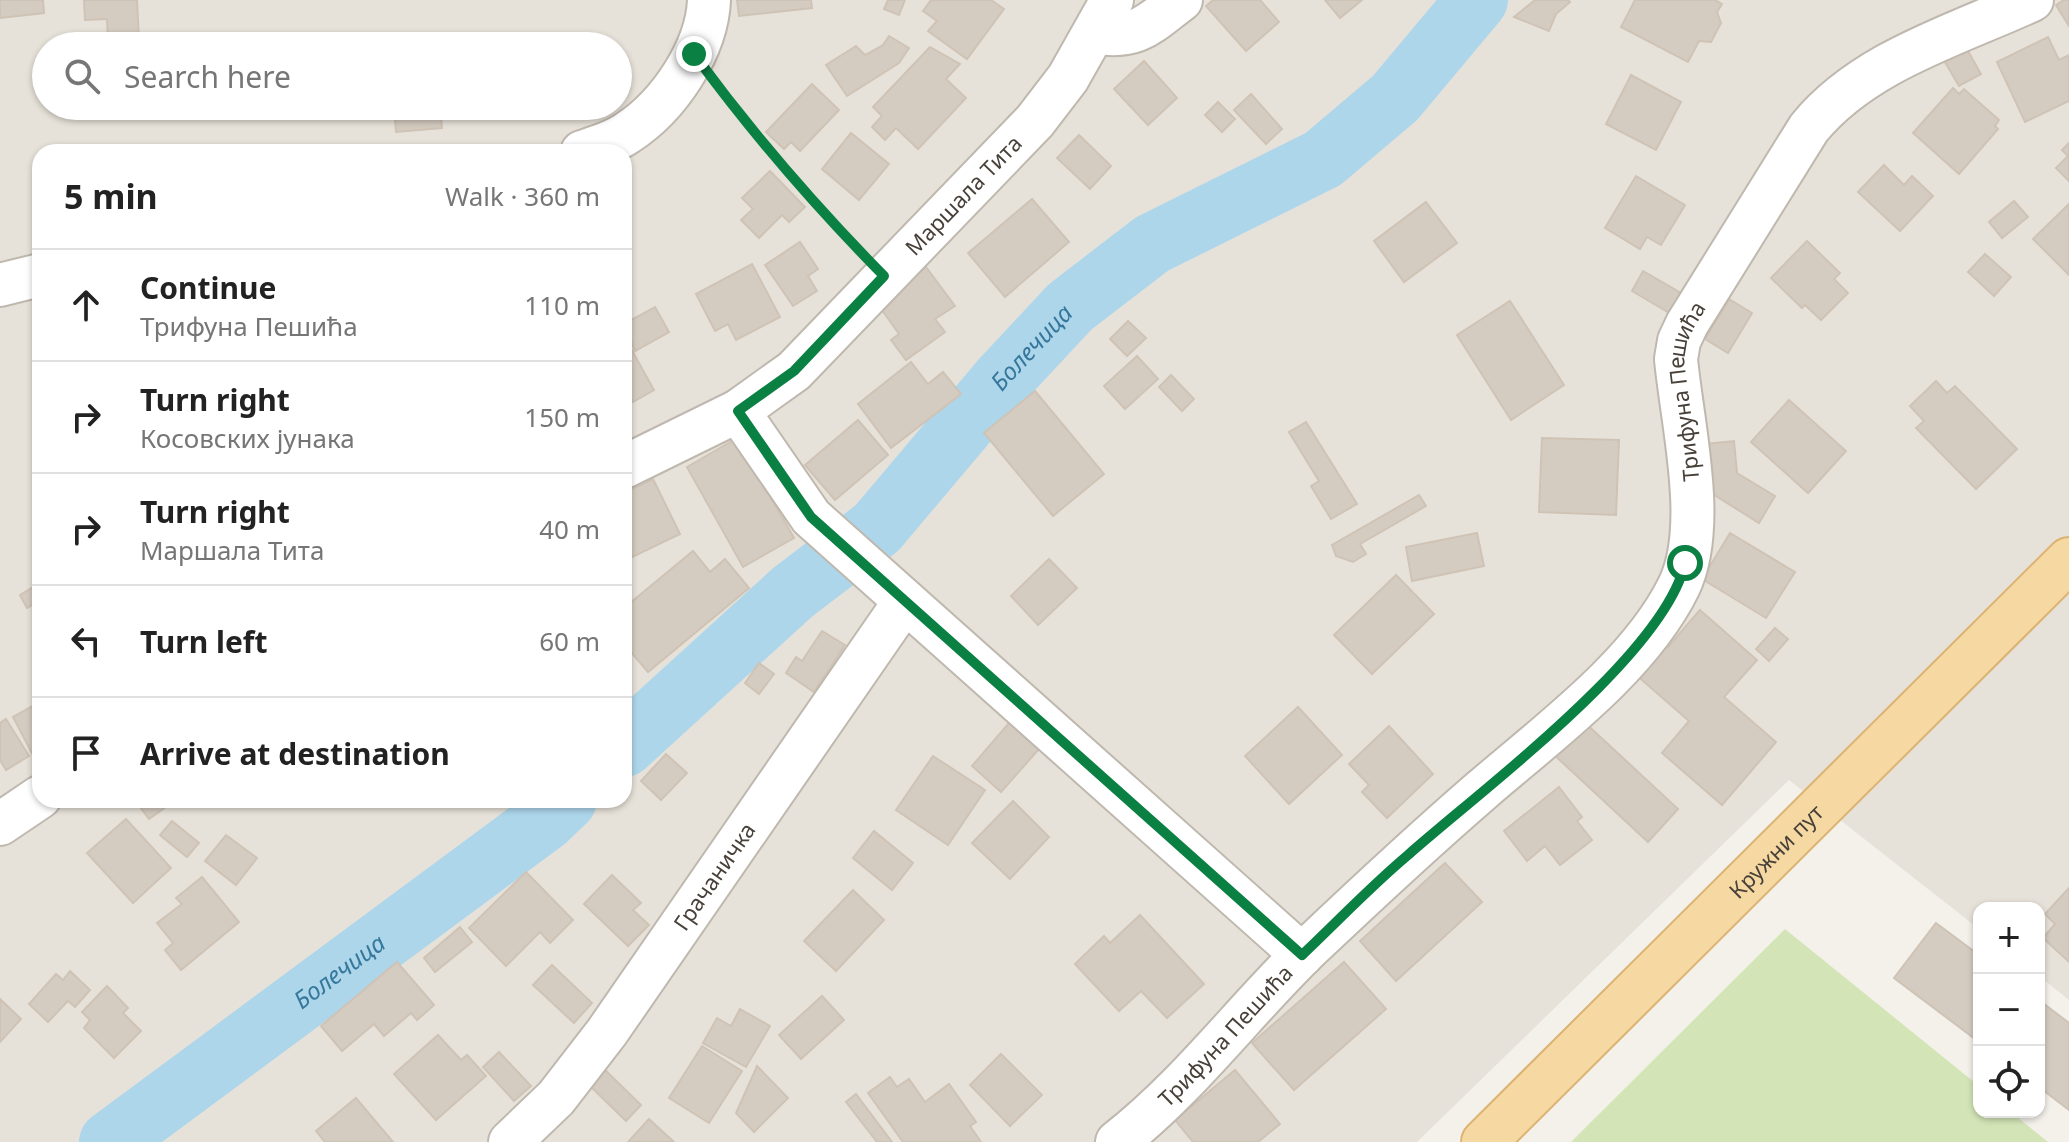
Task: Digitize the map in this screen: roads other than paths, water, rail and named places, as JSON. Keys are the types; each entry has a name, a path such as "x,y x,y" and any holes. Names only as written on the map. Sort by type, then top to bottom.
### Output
{"main road":[{"name":"Кружни пут","path":"1484,1142 2069,560"}],"street":[{"path":"601,144 629,132 660,104 694,54 708,17 709,0"},
{"path":"1104,16 1121,36 1135,33 1181,0"},
{"name":"Трифуна Пешића","path":"1132,1137 1302,955 1403,858 1609,678 1669,603 1680,584 1691,522 1691,485 1676,359 1679,341 1809,128 1843,92 1881,68 2032,0"},
{"name":"Маршала Тита","path":"632,463 738,411 794,371 1035,121 1068,78 1104,16"},
{"path":"0,285 32,277"},
{"path":"738,411 798,501 830,534 1302,955"},
{"name":"Грачаничка","path":"510,1142 556,1098 607,1032 905,601"},
{"path":"0,824 32,802"}],"waterway":[{"name":"Болечица","path":"632,739 793,592 877,528 1001,381 1070,307 1152,244 1323,159 1395,98 1477,0"},
{"name":"Болечица","path":"110,1142 558,808"}]}
